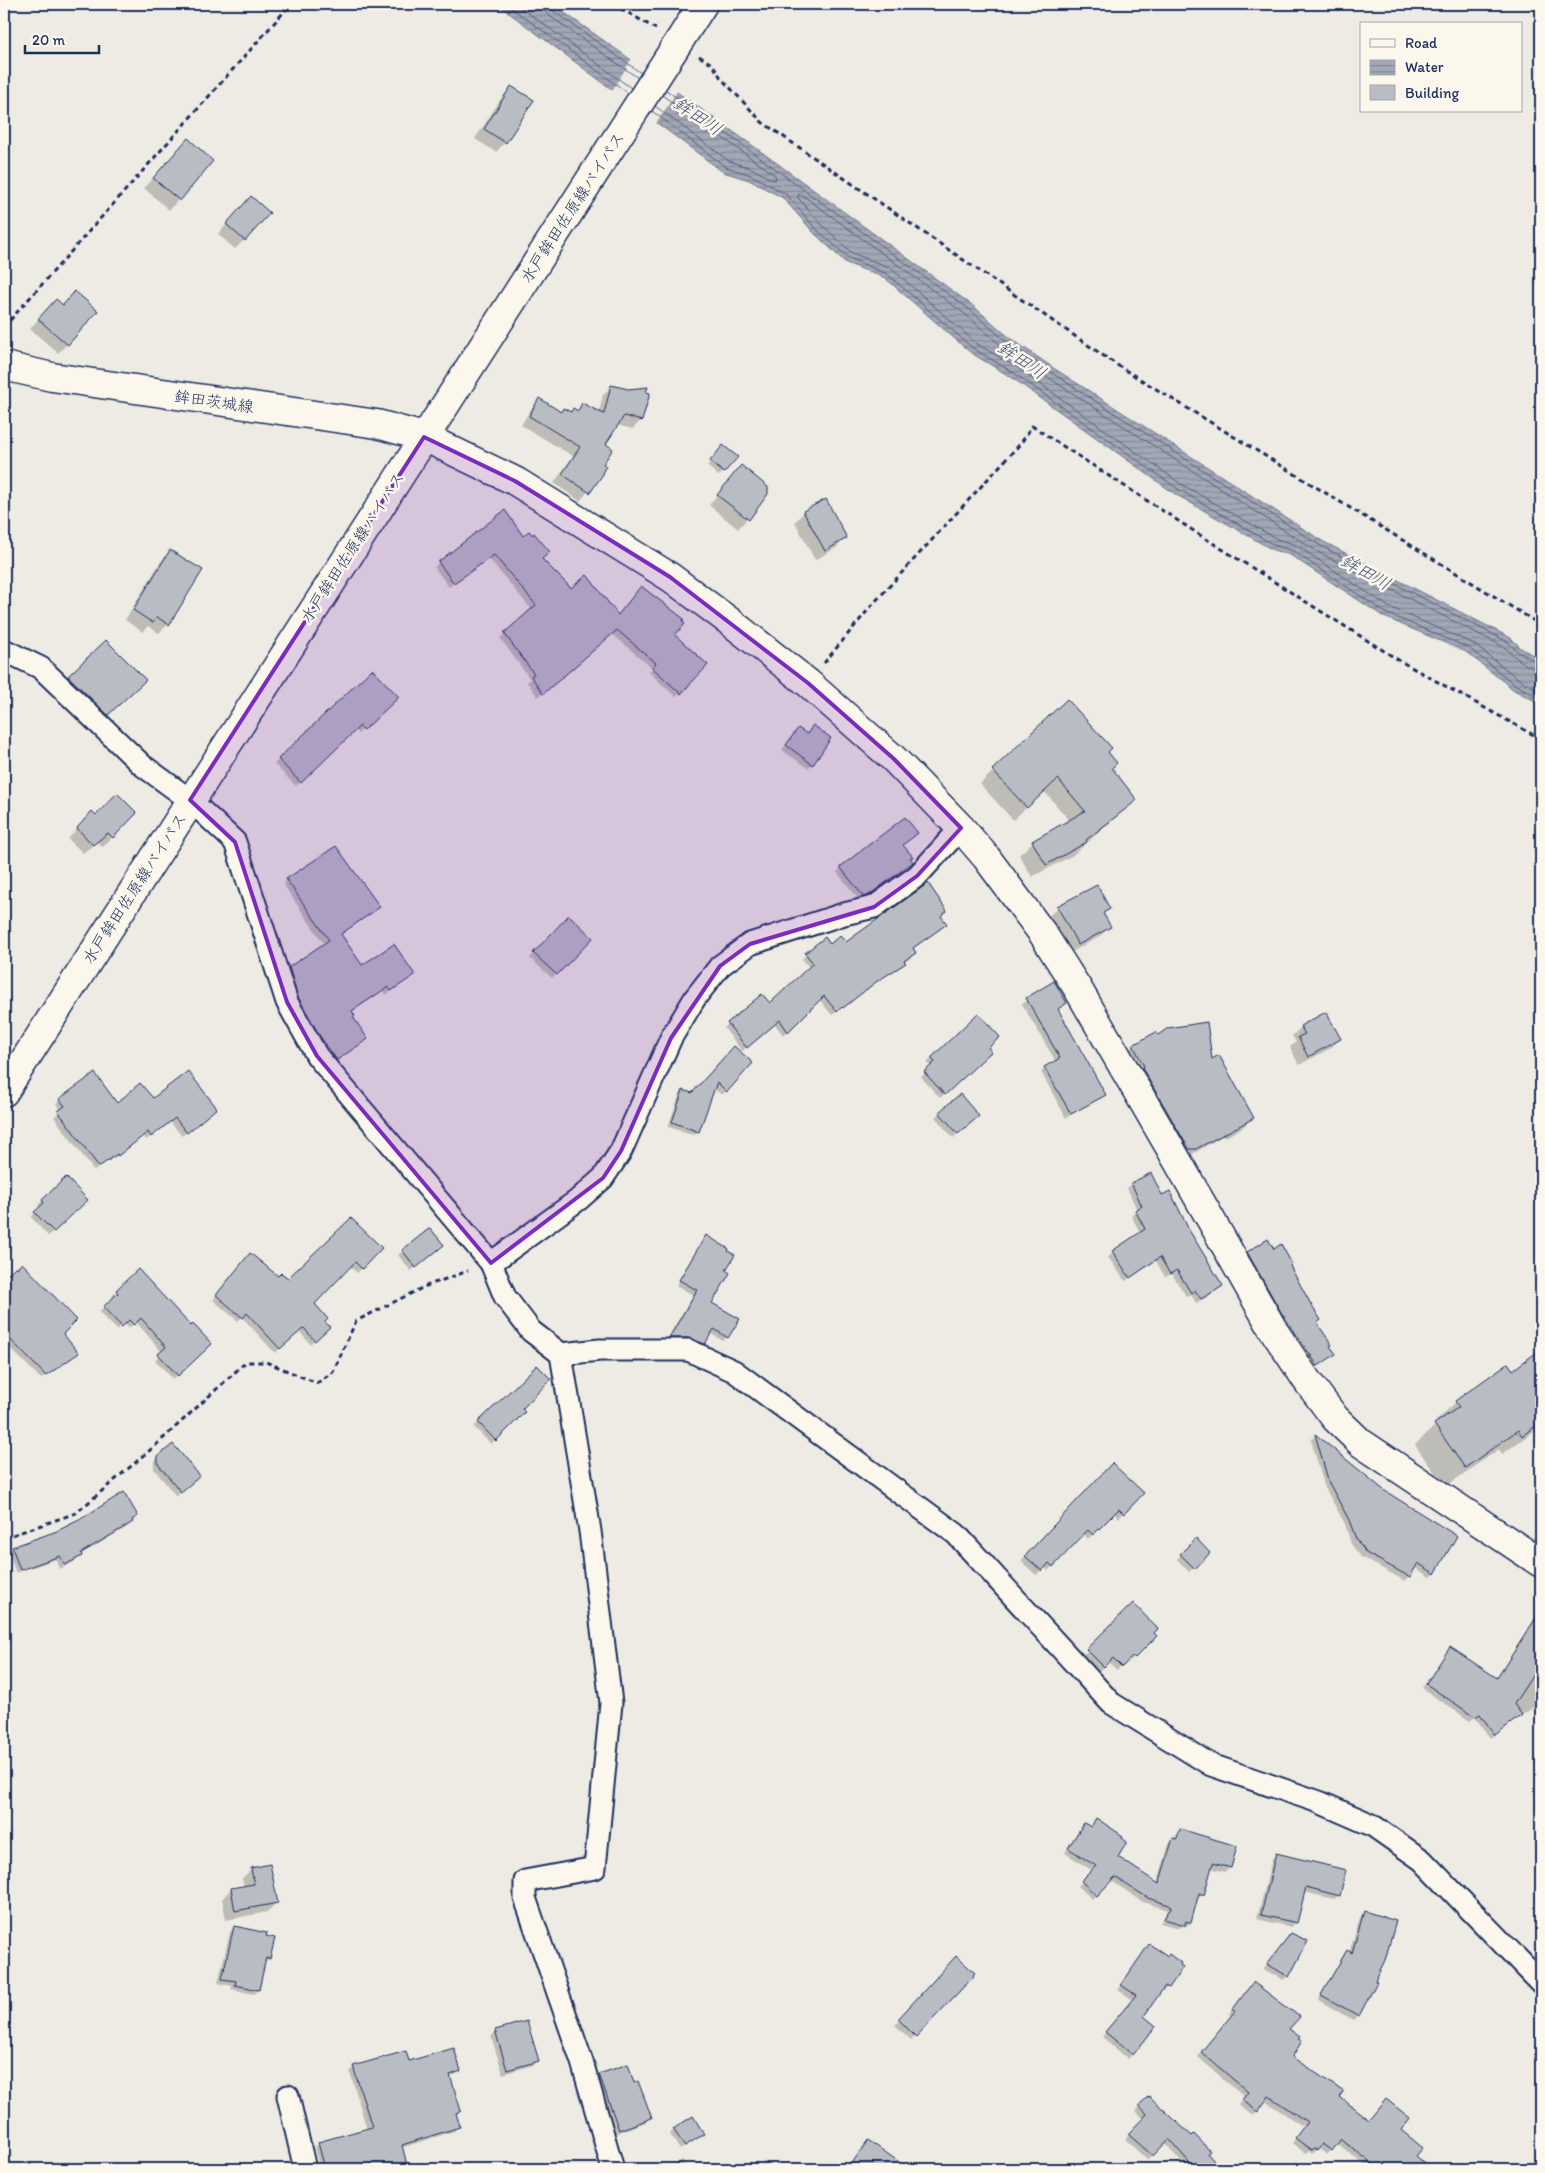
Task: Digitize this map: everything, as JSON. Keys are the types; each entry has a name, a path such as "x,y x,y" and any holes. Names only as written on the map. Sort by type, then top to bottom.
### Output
{"main road":[{"name":"水戸鉾田佐原線バイパス","path":"4,1092 703,4"},
{"name":"鉾田茨城線","path":"4,366 52,377 377,424 424,437 515,481 655,568 734,624 808,683 894,760 961,828 1013,893 1053,950 1159,1129 1274,1331 1308,1382 1336,1418 1368,1448 1541,1563"}],"street":[{"path":"4,650 41,668 142,764 190,800 235,842 287,1002 317,1056 491,1263 505,1297 531,1331 560,1354 590,1531 611,1703 595,1868 525,1882 525,1898 582,2062 613,2169"},
{"path":"491,1263 578,1200 603,1178 621,1150 671,1038 695,998 720,966 750,944 844,914 874,907 917,876 961,828"},
{"path":"560,1354 600,1350 688,1350 734,1371 956,1534 1111,1703 1211,1765 1319,1802 1372,1825 1422,1860 1541,1984"},
{"path":"288,2096 305,2169"}],"path":[{"path":"4,328 291,4"},
{"path":"613,4 675,47 713,65 721,78 762,122 1116,365 1541,625"},
{"path":"808,683 873,604 1021,443 1032,426 1203,538 1400,661 1541,739"},
{"path":"4,1538 76,1513 156,1445 246,1362 266,1362 317,1382 333,1372 356,1321 426,1286 491,1263"}],"highlighted area":[{"path":"424,437 515,481 670,577 808,683 894,759 961,828 917,876 874,907 750,944 720,966 671,1038 621,1151 603,1178 491,1263 317,1056 287,1002 235,842 190,800"}],"water":[{"name":"鉾田川","path":"497,4 552,4 745,140 972,305 1010,338 1055,369 1324,542 1511,638 1521,648 1541,660 1541,704 1514,690 1466,652 1384,617 1290,555 1273,550 1175,494 1011,377 971,353 885,278 846,263 814,233 783,198 749,180 723,172"}],"pier":[{"path":"632,58 678,90 656,124 612,91"}],"building":[{"path":"511,86 534,100 506,143 484,129"},
{"path":"188,138 213,161 180,201 153,178"},
{"path":"251,196 270,213 245,241 226,224"},
{"path":"75,291 98,311 68,345 38,319 56,299 63,305"},
{"path":"611,385 628,389 648,387 646,392 650,393 642,421 624,416 606,444 613,449 603,464 606,466 603,474 590,493 562,474 580,447 529,416 539,398 561,412 563,408 571,412 573,408 578,411 582,403 604,414"},
{"path":"723,445 738,457 724,473 710,461"},
{"path":"741,465 768,487 768,494 749,520 717,495"},
{"path":"826,499 847,538 825,551 803,511"},
{"path":"505,510 523,536 529,531 533,535 534,533 550,552 542,559 571,588 587,575 618,615 641,586 684,619 682,621 685,624 675,635 708,665 681,694 652,667 656,663 617,630 543,694 531,676 534,674 504,633 536,605 494,555 454,583 438,562"},
{"path":"170,550 203,570 169,625 157,617 153,623 133,610"},
{"path":"106,640 146,680 108,715 68,676"},
{"path":"372,669 399,697 364,730 360,726 301,783 278,759"},
{"path":"1067,699 1112,748 1108,752 1117,763 1112,768 1137,800 1086,840 1087,842 1046,865 1032,841 1085,811 1058,779 1027,808 992,770"},
{"path":"813,725 831,738 813,765 786,745 798,728 807,734"},
{"path":"117,793 137,813 113,838 108,833 93,845 77,828 92,811 96,815"},
{"path":"905,817 918,833 903,845 913,857 910,858 913,862 864,897 840,867"},
{"path":"336,846 380,907 341,934 362,965 394,944 415,975 391,991 388,987 352,1011 355,1016 353,1017 368,1039 337,1060 319,1035 298,997 289,967 329,940 286,879"},
{"path":"928,883 947,911 941,916 947,924 913,948 916,953 904,961 906,963 876,982 843,1008 837,1012 824,996 788,1032 780,1020 747,1048 727,1023 762,994 770,1003 813,963 805,953 825,937 830,944 840,935 846,942"},
{"path":"1097,885 1110,909 1103,913 1111,927 1078,945 1057,906"},
{"path":"569,915 593,938 557,975 533,953"},
{"path":"1054,981 1067,1003 1058,1009 1106,1095 1071,1114 1044,1067 1060,1058 1026,998"},
{"path":"1326,1012 1341,1039 1308,1057 1298,1037 1305,1034 1300,1026"},
{"path":"978,1013 1000,1037 988,1048 992,1051 945,1095 924,1072 935,1062 931,1058"},
{"path":"1207,1022 1212,1059 1219,1055 1254,1118 1196,1149 1189,1149 1142,1068 1144,1066 1133,1045 1156,1032 1158,1035 1168,1028"},
{"path":"734,1046 753,1063 727,1092 717,1082 699,1132 672,1122 683,1090 692,1093"},
{"path":"188,1071 217,1108 187,1133 175,1118 151,1137 148,1132 118,1156 117,1154 99,1167 58,1111 65,1106 59,1099 95,1073 117,1103 140,1083 153,1098"},
{"path":"960,1094 979,1116 958,1134 939,1112"},
{"path":"1151,1173 1162,1195 1170,1191 1189,1230 1223,1286 1201,1299 1195,1290 1191,1293 1177,1270 1170,1274 1160,1257 1130,1278 1112,1251 1145,1229 1135,1210 1142,1206 1131,1183"},
{"path":"66,1177 88,1200 54,1232 34,1212 44,1203 42,1200"},
{"path":"351,1218 382,1248 362,1269 355,1262 315,1304 328,1319 325,1322 330,1327 315,1341 304,1328 280,1349 247,1313 243,1318 216,1295 250,1253 278,1276 281,1273 288,1278"},
{"path":"430,1228 444,1245 416,1268 402,1250"},
{"path":"706,1235 729,1249 728,1251 735,1255 726,1270 730,1273 712,1303 740,1319 728,1338 714,1329 705,1344 688,1338 669,1338 697,1290 679,1280"},
{"path":"1268,1239 1274,1249 1281,1244 1292,1264 1290,1266 1321,1320 1317,1323 1336,1354 1318,1366 1281,1312 1247,1252"},
{"path":"22,1263 77,1320 63,1334 79,1353 46,1376 4,1333 4,1278 16,1266 17,1268"},
{"path":"138,1269 191,1326 193,1324 212,1344 178,1376 158,1354 166,1347 141,1318 134,1325 129,1320 122,1327 103,1307 118,1293 116,1290"},
{"path":"1541,1349 1541,1422 1522,1436 1518,1430 1465,1468 1434,1424 1459,1407 1455,1401 1508,1363 1513,1370"},
{"path":"537,1365 551,1379 522,1409 525,1412 496,1441 478,1422"},
{"path":"1315,1434 1385,1491 1457,1536 1435,1574 1418,1563 1410,1577 1366,1553 1356,1539 1349,1520 1329,1483"},
{"path":"173,1444 200,1476 181,1492 158,1464 158,1456"},
{"path":"1112,1463 1144,1493 1124,1514 1119,1509 1093,1535 1088,1530 1053,1567 1049,1563 1042,1571 1025,1556"},
{"path":"124,1492 138,1516 132,1520 133,1522 81,1553 82,1556 65,1565 60,1556 20,1570 12,1547 57,1531 79,1520"},
{"path":"1196,1538 1210,1553 1195,1569 1180,1554"},
{"path":"1133,1603 1158,1629 1154,1633 1157,1636 1135,1658 1133,1656 1122,1667 1113,1658 1104,1667 1086,1649"},
{"path":"1541,1610 1541,1662 1514,1704 1522,1715 1495,1735 1480,1714 1475,1717 1426,1684 1450,1647 1497,1678"},
{"path":"1096,1818 1123,1836 1122,1838 1127,1842 1118,1857 1159,1884 1173,1838 1177,1839 1180,1829 1237,1846 1231,1868 1213,1863 1204,1895 1199,1893 1191,1923 1186,1921 1185,1925 1164,1919 1172,1906 1148,1898 1115,1877 1097,1896 1081,1881 1096,1866 1068,1848 1084,1823 1091,1827"},
{"path":"1276,1853 1346,1870 1340,1896 1306,1887 1297,1923 1261,1915"},
{"path":"270,1864 278,1903 235,1911 231,1888 254,1884 251,1868"},
{"path":"1364,1911 1396,1921 1385,1960 1375,1981 1377,1982 1359,2016 1321,1995 1347,1950 1352,1953"},
{"path":"234,1926 267,1933 266,1936 275,1938 270,1959 266,1958 259,1990 235,1985 236,1981 222,1979"},
{"path":"1291,1933 1308,1941 1289,1977 1267,1964"},
{"path":"1149,1944 1168,1956 1169,1954 1181,1963 1180,1965 1183,1967 1169,1988 1165,1986 1144,2016 1156,2026 1133,2055 1105,2032 1136,1995 1121,1985"},
{"path":"956,1956 975,1973 974,1976 916,2037 898,2019"},
{"path":"1253,1982 1300,2017 1289,2029 1300,2037 1298,2039 1302,2041 1292,2057 1344,2092 1340,2097 1369,2120 1386,2099 1410,2118 1401,2130 1423,2148 1416,2156 1432,2169 1379,2169 1341,2139 1332,2151 1322,2144 1317,2151 1314,2148 1311,2150 1295,2138 1307,2122 1269,2096 1258,2112 1242,2100 1248,2092 1201,2052 1235,2011 1233,2009"},
{"path":"527,2021 539,2061 507,2070 495,2030"},
{"path":"454,2048 461,2071 450,2075 461,2111 456,2113 460,2127 402,2145 408,2169 325,2169 318,2142 372,2127 353,2066 406,2051 409,2061"},
{"path":"628,2064 634,2083 638,2081 652,2118 619,2130 599,2074"},
{"path":"1149,2096 1192,2136 1194,2134 1210,2151 1207,2153 1221,2169 1195,2169 1169,2139 1153,2156 1128,2134 1147,2114 1139,2105"},
{"path":"693,2116 704,2134 685,2146 673,2129"},
{"path":"868,2140 909,2169 848,2169"}]}
